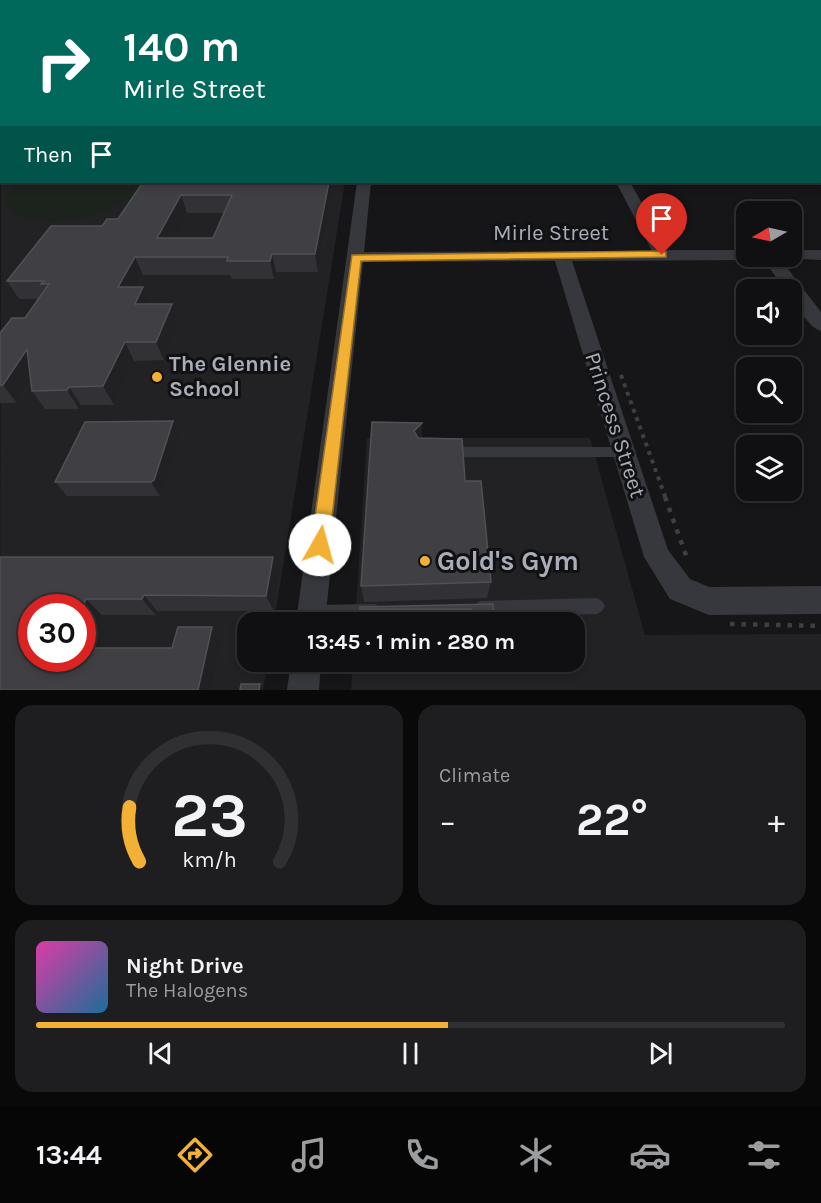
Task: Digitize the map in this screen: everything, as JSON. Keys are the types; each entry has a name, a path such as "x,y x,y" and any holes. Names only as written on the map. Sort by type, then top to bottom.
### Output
{"street":[{"path":"312,612 364,183"},
{"path":"624,183 662,255"},
{"name":"Mirle Street","path":"356,257 736,255"},
{"path":"802,255 821,255"},
{"name":"Princess Street","path":"562,256 657,557 684,576"},
{"path":"777,267 821,325"},
{"path":"684,576 709,601 821,600"},
{"path":"303,690 305,672"}],"lane":[{"path":"433,451 623,452"},
{"path":"468,609 597,606"}],"path":[{"path":"619,370 684,576"},
{"path":"716,601 726,623 735,626 821,626"}],"shaded area":[{"name":"The Glennie School","path":"1,183 345,183 276,612 237,612 237,672 266,672 263,690 0,690"},
{"path":"14,183 146,183 133,196 103,212 54,222 38,221 10,211 5,198"},
{"path":"367,438 590,438 645,635 821,634 821,690 351,690 352,672 585,672 585,612 356,612"}],"building":[{"path":"142,183 329,183 315,254 272,254 270,261 227,261 228,257 135,257 118,287 143,287 135,304 172,304 156,342 125,342 103,386 32,391 27,349 3,385 0,385 0,333 12,318 25,318 49,284 41,284 44,281 7,281 51,226 102,226 107,219 118,219","holes":["181,195 232,195 213,238 157,238"]},
{"path":"173,421 154,480 151,482 55,482 85,422"},
{"name":"Gold's Gym","path":"372,422 422,423 414,431 418,438 462,439 465,481 481,481 491,582 361,586"},
{"path":"0,557 273,557 266,596 144,595 142,599 96,599 96,594 18,594 18,672 96,672 96,648 172,648 178,627 212,627 198,690 0,690"},
{"path":"493,604 494,612 471,612 471,609 360,609 360,607"},
{"path":"241,684 260,684 259,690 240,690"}],"place":[{"name":"The Glennie School","path":"157,377"},
{"name":"Gold's Gym","path":"425,561"}],"route":[{"path":"320,545 356,257 662,255"}]}
